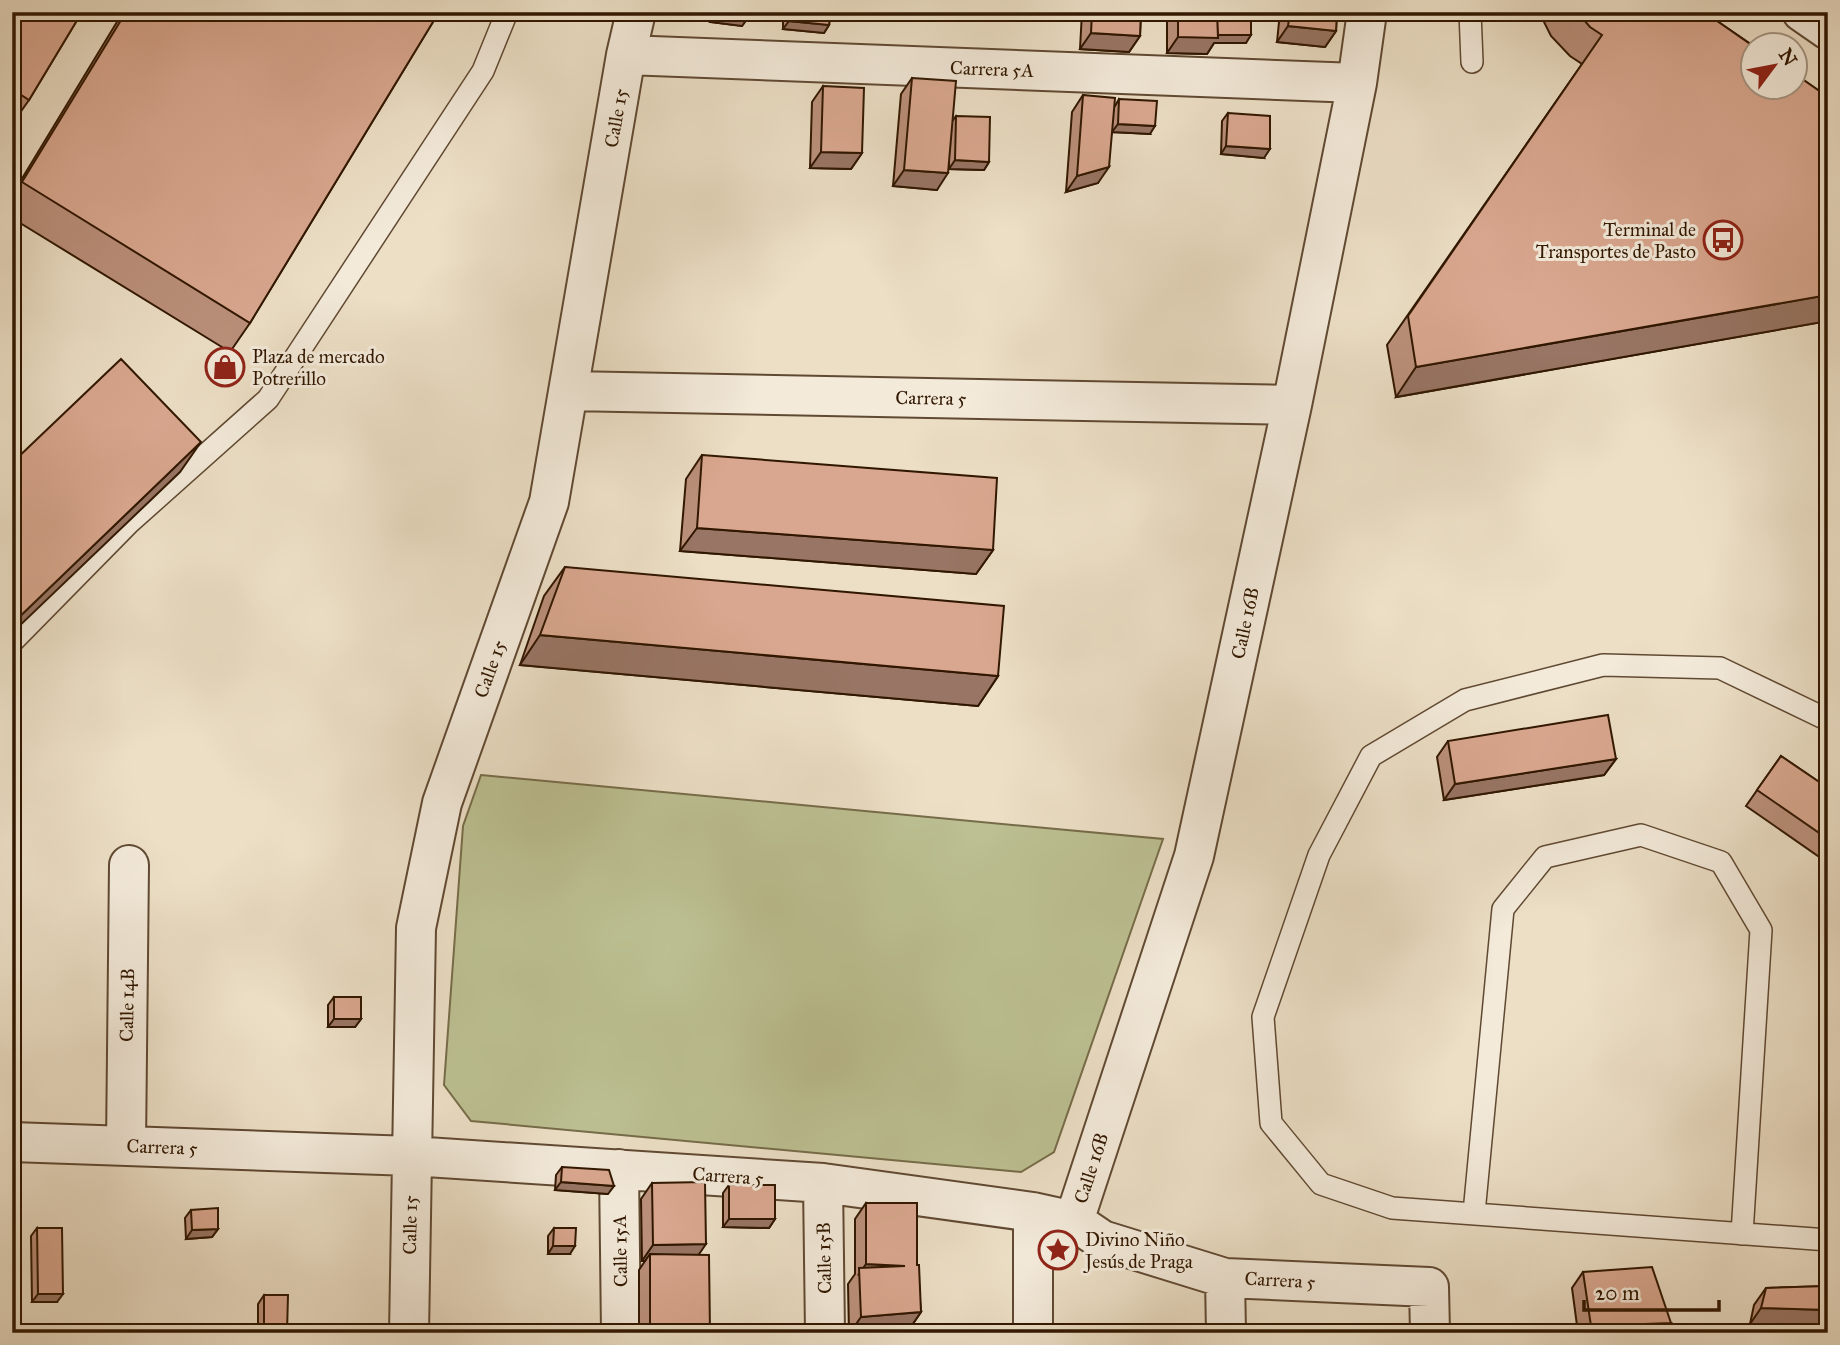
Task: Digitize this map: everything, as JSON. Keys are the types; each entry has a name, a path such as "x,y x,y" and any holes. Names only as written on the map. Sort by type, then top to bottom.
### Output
{"street":[{"name":"Calle 15","path":"409,1333 416,928 442,803 549,502 626,55 636,12"},
{"name":"Calle 16B","path":"1074,1221 1195,856 1292,405 1357,83 1367,12"},
{"path":"1802,12 1828,30"},
{"name":"Carrera 5A","path":"626,55 1357,83"},
{"name":"Carrera 5","path":"569,391 1292,405"},
{"name":"Calle 14B","path":"125,1146 129,865"},
{"name":"Carrera 5","path":"12,1142 411,1156 823,1183 1033,1212 1074,1221 1102,1240 1225,1278 1429,1287 1430,1333"},
{"name":"Calle 15A","path":"619,1169 621,1333"},
{"name":"Calle 15B","path":"823,1183 825,1333"},
{"path":"1033,1212 1033,1333"},
{"path":"1225,1278 1226,1333"}],"lane":[{"path":"12,642 129,523 268,398 482,71 507,12"},
{"path":"1470,12 1472,62"},
{"path":"1828,720 1720,668 1603,665 1465,699 1371,756 1319,855 1263,1017 1270,1123 1321,1184 1392,1208 1828,1240"},
{"path":"1474,1213 1503,909 1545,857 1641,835 1721,862 1761,930 1742,1234"}],"green space":[{"path":"481,775 1163,839 1054,1152 1021,1172 471,1121 444,1085 463,826"}],"building":[{"path":"22,12 82,12 29,100 12,89 12,28"},
{"path":"126,12 439,12 250,323 22,182"},
{"path":"789,12 831,12 829,25 789,21"},
{"path":"1092,12 1141,12 1140,36 1091,33"},
{"path":"1178,12 1217,12 1218,38 1178,37"},
{"path":"1217,12 1251,12 1251,35 1218,35"},
{"path":"1290,12 1337,12 1336,31 1288,26"},
{"path":"1577,12 1704,12 1738,36 1738,102 1808,102 1808,83 1828,97 1828,295 1416,367 1408,316 1602,35 1590,27"},
{"path":"912,78 956,81 948,173 904,170"},
{"path":"823,86 864,88 862,153 821,152"},
{"path":"1083,95 1115,98 1109,167 1077,176"},
{"path":"1119,99 1157,101 1155,126 1118,124"},
{"path":"1228,113 1270,116 1270,149 1226,146"},
{"path":"956,116 990,117 989,162 955,160"},
{"path":"121,359 201,442 12,624 12,463"},
{"path":"702,455 997,478 993,550 697,528"},
{"path":"565,567 1004,606 998,676 540,635"},
{"path":"1608,715 1616,759 1455,784 1448,741"},
{"path":"1781,756 1828,788 1828,839 1757,790"},
{"path":"334,997 361,997 361,1019 334,1019"},
{"path":"562,1167 609,1170 614,1186 561,1182"},
{"path":"705,1182 706,1244 653,1245 652,1183"},
{"path":"729,1185 775,1185 775,1219 729,1219"},
{"path":"866,1203 917,1203 917,1265 921,1312 861,1317 859,1268 905,1266 866,1264"},
{"path":"218,1208 218,1229 192,1230 191,1210"},
{"path":"37,1228 62,1228 63,1294 38,1294"},
{"path":"554,1228 576,1228 575,1246 553,1246"},
{"path":"650,1254 709,1255 710,1333 650,1333"},
{"path":"1652,1267 1671,1323 1591,1326 1583,1272"},
{"path":"1828,1286 1828,1310 1761,1308 1766,1288"},
{"path":"264,1295 288,1295 287,1333 264,1333"}],"place":[{"name":"Terminal de Transportes de Pasto","path":"1723,240"},
{"name":"Plaza de mercado Potrerillo","path":"225,367"},
{"name":"Divino Niño Jesús de Praga","path":"1058,1250"}]}
